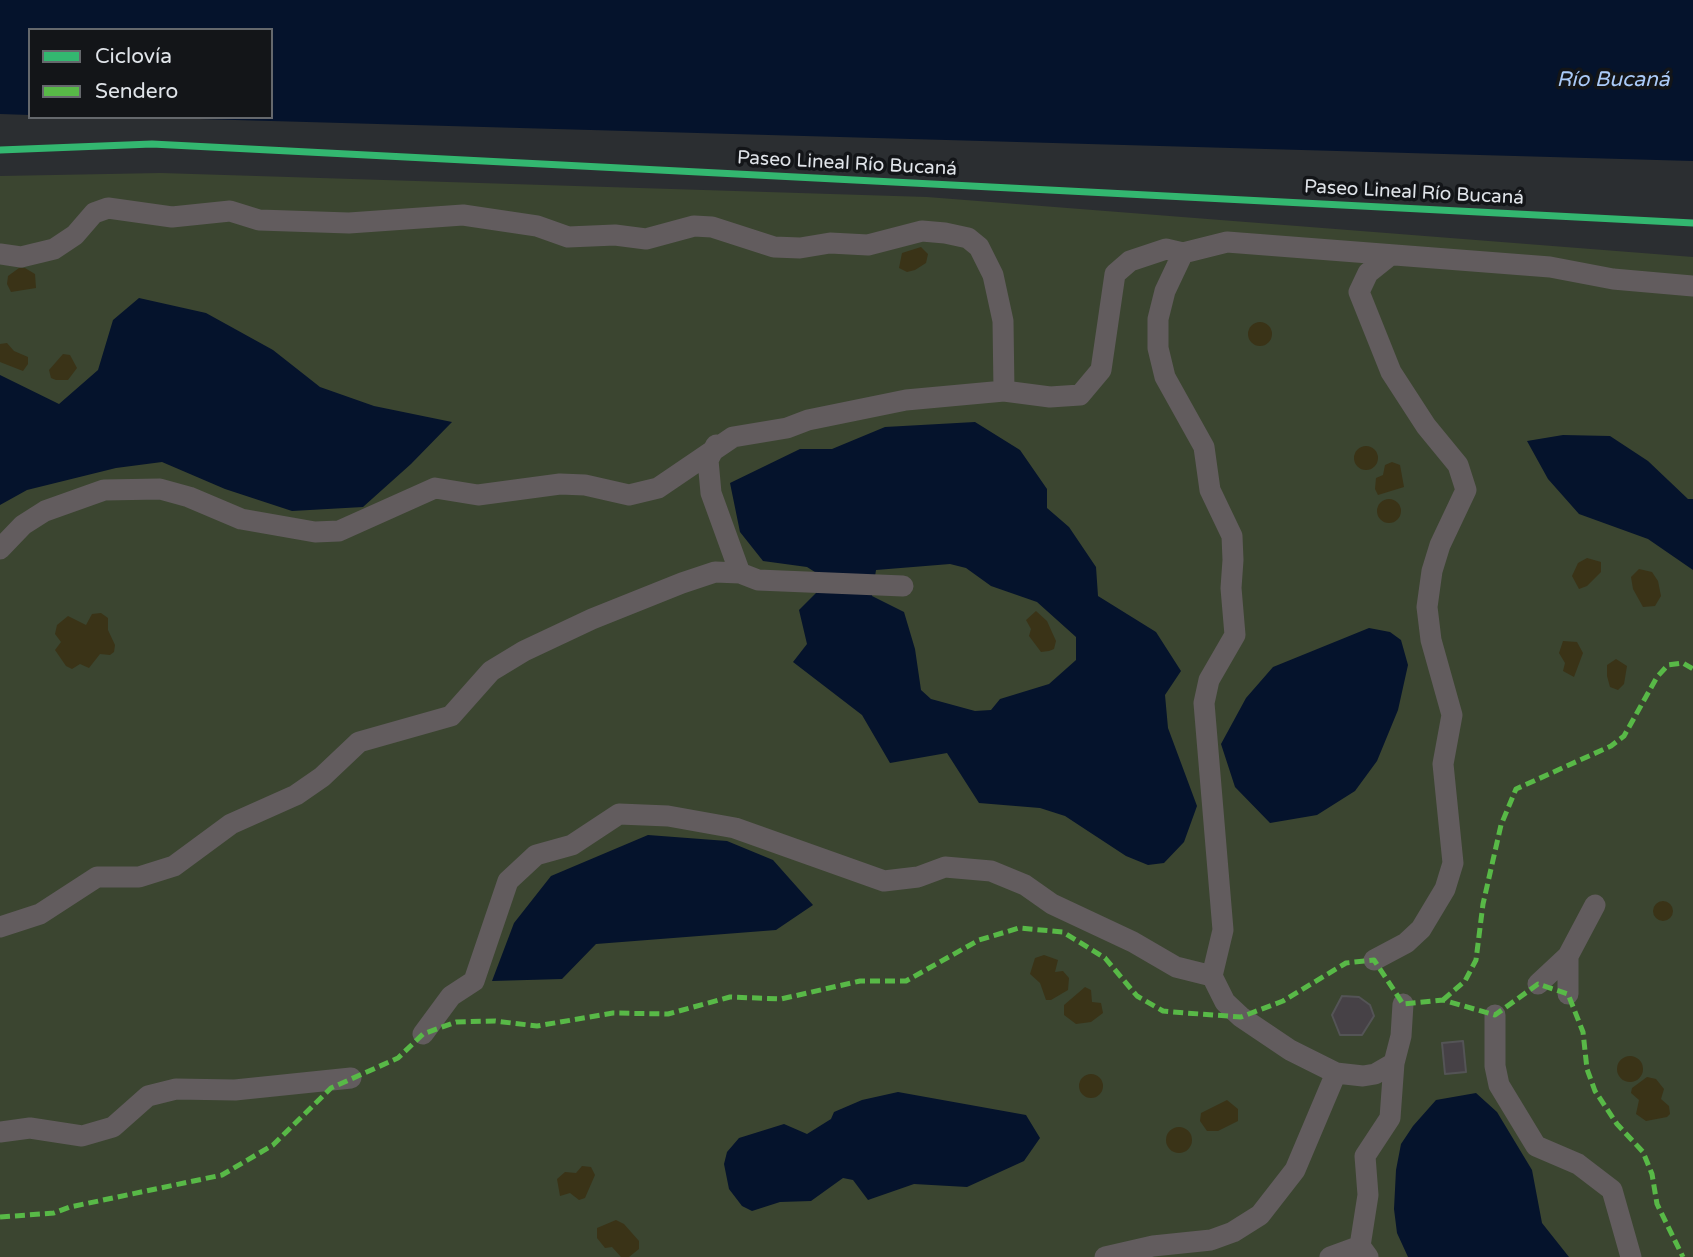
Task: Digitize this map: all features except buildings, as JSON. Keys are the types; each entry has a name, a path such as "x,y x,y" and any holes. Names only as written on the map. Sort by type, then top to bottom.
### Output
{"lane":[{"path":"0,254 21,257 54,249 75,235 94,213 108,208 172,217 230,211 259,220 349,223 380,219 412,221 463,215 537,226 568,237 615,235 646,239 694,226 712,226 774,247 800,248 830,243 868,245 922,231 944,233 968,238 979,247 993,275 1003,321 1004,391"},
{"path":"0,549 23,525 45,511 104,490 160,489 241,519 315,532 339,531 435,488 478,495 560,484 585,485 629,495 658,488 716,445 733,437 787,428 808,420 906,400 1004,391 1050,397 1080,395 1101,370 1115,274 1130,261 1166,249 1183,253 1227,242 1388,257 1550,267 1613,279 1693,286"},
{"path":"1183,253 1165,291 1158,319 1158,348 1165,377 1204,447 1210,489 1232,536 1233,560 1231,588 1235,635 1209,680 1204,703 1223,930 1212,976 1225,1002 1241,1017 1290,1049 1336,1073 1363,1076 1375,1074 1394,1063"},
{"path":"1374,960 1406,943 1421,929 1445,889 1453,863 1443,764 1452,715 1431,640 1427,607 1432,571 1440,545 1466,490 1458,465 1426,426 1391,372 1359,292 1368,274 1388,257"},
{"path":"716,445 708,460 710,493 740,573"},
{"path":"679,475 710,493"},
{"path":"0,928 40,915 97,877 139,877 174,866 231,824 296,795 322,777 359,742 452,716 491,671 524,651 592,619 682,583 715,572 740,573 758,580 903,586"},
{"path":"423,1034 451,996 474,981 508,881 536,855 572,845 619,814 668,816 700,825 735,828 884,881 918,877 945,867 991,870 1025,885 1052,904 1133,942 1176,967 1212,976"},
{"path":"1538,984 1568,956 1595,905"},
{"path":"1568,956 1568,994"},
{"path":"1330,1257 1364,1252 1368,1195 1365,1156 1390,1118 1394,1063 1401,1036 1403,1004"},
{"path":"1495,1015 1495,1066 1499,1084 1536,1146 1578,1164 1612,1190 1630,1257"},
{"path":"1105,1257 1153,1246 1211,1240 1233,1232 1260,1215 1279,1194 1295,1170 1336,1073"},
{"path":"0,1132 30,1128 82,1136 113,1127 148,1096 176,1089 235,1090 351,1078"}],"green space":[{"path":"161,173 927,197 1693,257 1693,1257 0,1257 0,176"}],"sand":[{"path":"921,247 928,254 926,263 907,272 899,268 902,253"},
{"path":"19,268 25,268 35,274 36,288 11,292 7,284 8,276"},
{"path":"1260,322 1271,329 1272,334 1265,345 1260,346 1249,339 1248,334 1255,323"},
{"path":"7,343 14,351 28,357 28,364 23,371 0,362 0,344"},
{"path":"63,354 70,355 77,368 68,380 56,380 51,378 49,370"},
{"path":"1366,446 1377,453 1378,458 1371,469 1366,470 1355,463 1354,458 1361,447"},
{"path":"1392,462 1400,465 1404,487 1378,495 1375,489 1376,478 1383,475 1385,465"},
{"path":"1389,499 1400,506 1401,511 1394,522 1389,523 1378,516 1377,511 1384,500"},
{"path":"1587,558 1601,562 1601,572 1587,586 1579,589 1572,576 1578,563"},
{"path":"1639,569 1652,572 1658,581 1661,596 1655,606 1643,607 1633,589 1631,577"},
{"path":"1036,611 1047,621 1056,641 1054,649 1049,651 1041,652 1029,636 1031,629 1026,620"},
{"path":"101,613 108,618 108,630 115,645 114,652 110,655 100,654 89,668 80,664 72,669 66,666 55,650 61,642 55,634 57,625 68,616 86,625 92,614"},
{"path":"1563,641 1577,642 1583,653 1574,677 1563,671 1565,663 1559,653"},
{"path":"1616,659 1627,666 1624,684 1618,690 1610,687 1607,676 1607,665"},
{"path":"1663,901 1670,904 1673,911 1670,918 1663,921 1656,918 1653,911 1656,904"},
{"path":"1044,955 1058,960 1055,972 1063,971 1069,978 1068,990 1051,1000 1046,1000 1040,983 1030,974 1035,958"},
{"path":"1085,987 1091,990 1092,1002 1101,1003 1103,1013 1091,1022 1076,1024 1064,1015 1064,1005"},
{"path":"1630,1056 1639,1060 1643,1069 1639,1078 1630,1082 1621,1078 1617,1069 1621,1060"},
{"path":"1091,1074 1102,1081 1103,1086 1096,1097 1091,1098 1080,1091 1079,1086 1086,1075"},
{"path":"1647,1077 1656,1079 1664,1089 1661,1099 1669,1106 1670,1114 1667,1117 1646,1121 1636,1114 1639,1100 1631,1093 1632,1088"},
{"path":"1227,1100 1238,1109 1238,1121 1218,1131 1207,1131 1200,1121 1201,1113"},
{"path":"1179,1127 1188,1131 1192,1140 1188,1149 1179,1153 1170,1149 1166,1140 1170,1131"},
{"path":"582,1166 591,1167 595,1175 585,1198 579,1200 570,1193 560,1196 557,1179 565,1172 576,1173"},
{"path":"616,1220 624,1224 639,1241 639,1249 629,1257 621,1257 612,1247 605,1248 597,1238 597,1228"}],"water":[{"name":"Río Bucaná","path":"0,0 1693,0 1693,161 200,119 273,119 273,28 28,28 28,115 0,114"},
{"path":"139,298 206,313 273,350 320,387 374,406 452,422 363,507 292,511 225,489 162,462 116,468 27,490 0,505 0,375 59,404 98,370 113,320"},
{"path":"975,422 1020,450 1047,489 1047,508 1069,527 1096,567 1098,596 1156,632 1181,671 1165,695 1168,728 1197,806 1184,842 1164,863 1148,865 1126,856 1065,816 1040,808 979,803 947,753 890,763 862,715 793,662 807,644 799,610 819,590 818,574 807,567 763,561 740,532 730,483 800,449 832,449 885,427","holes":["950,564 966,568 991,586 1037,602 1076,637 1076,660 1049,684 1000,699 991,710 975,711 931,699 921,690 915,649 904,612 872,596 876,570"]},
{"path":"1563,435 1610,436 1648,461 1688,499 1693,499 1693,570 1648,539 1579,514 1548,479 1527,441"},
{"path":"1369,628 1390,632 1401,640 1408,665 1398,710 1377,761 1355,791 1317,815 1270,823 1235,787 1221,744 1246,698 1273,667"},
{"path":"648,835 727,841 773,860 813,905 776,930 596,944 562,979 492,981 514,923 551,876"},
{"path":"898,1092 1026,1115 1040,1138 1024,1161 967,1187 914,1184 868,1200 853,1180 843,1178 811,1201 780,1202 752,1211 742,1206 729,1189 724,1164 727,1152 739,1138 784,1124 807,1134 831,1119 834,1112 862,1100"},
{"path":"1476,1093 1497,1112 1532,1170 1542,1223 1569,1257 1408,1257 1397,1233 1394,1209 1396,1170 1401,1144 1436,1100"}],"marked path":[{"path":"1443,1000 1465,981 1476,960 1483,904 1501,825 1516,789 1611,746 1624,736 1657,677 1668,665 1683,663 1693,669"},
{"path":"0,1217 54,1213 70,1207 222,1175 273,1145 331,1088 398,1058 423,1034 456,1022 495,1021 537,1026 613,1013 668,1014 730,997 781,999 860,981 906,981 979,940 1019,928 1063,932 1105,958 1137,996 1163,1011 1241,1017 1283,1001 1346,963 1374,960 1403,1004 1443,1000 1495,1015 1538,984 1568,994 1583,1032 1587,1069 1595,1091 1617,1124 1643,1152 1652,1174 1657,1204 1683,1257"}],"cycle path":[{"name":"Paseo Lineal Río Bucaná","path":"0,150 152,144 1693,223"}]}
